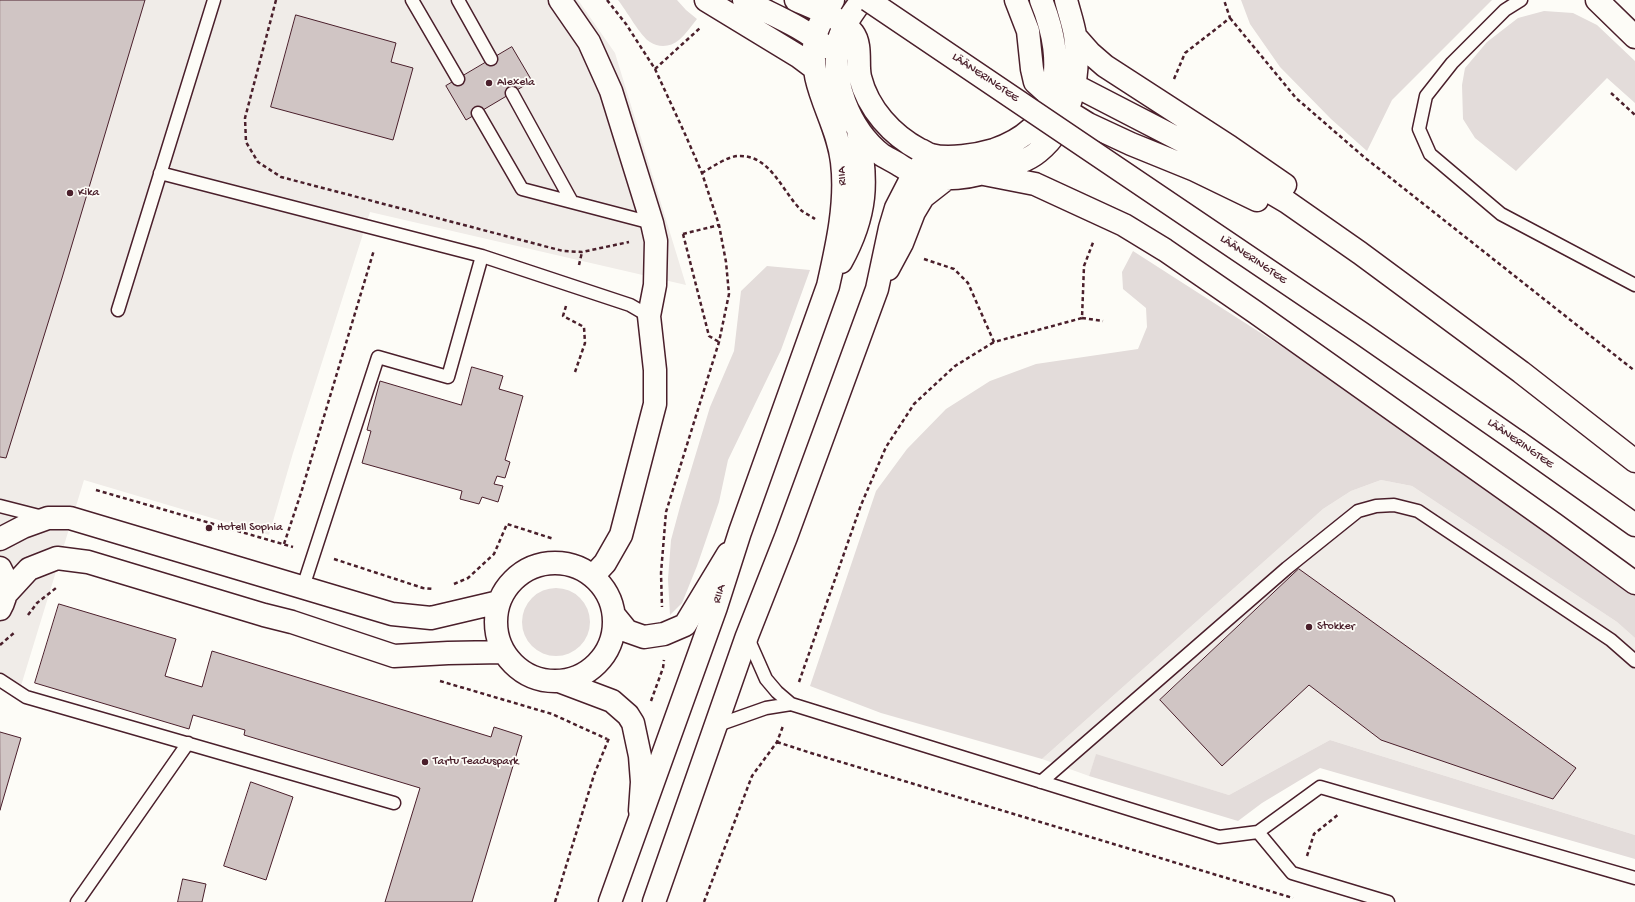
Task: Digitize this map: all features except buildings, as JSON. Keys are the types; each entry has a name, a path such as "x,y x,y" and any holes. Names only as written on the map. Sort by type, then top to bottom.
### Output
{"main road":[{"path":"560,0 589,42 612,91 654,232 655,285 649,316 655,370 655,404 621,535 605,563 593,576"},
{"path":"706,0 792,52 814,68"},
{"path":"744,0 794,24 826,47 836,61"},
{"path":"796,0 829,7 854,34 858,44 860,78 871,103 885,123 906,142 931,155 953,157 989,151 1008,145 1024,136 1035,126 1045,112 1059,104 1074,85 1076,62 1075,36 1066,0"},
{"path":"862,0 845,26 840,37 836,61 842,99 858,130 882,154 914,173 946,179 984,174 1017,163 1037,153 1050,141 1059,104 1054,42 1041,0"},
{"name":"LÄÄNERINGTEE","path":"868,0 1328,310 1635,525"},
{"path":"1016,0 1028,31 1032,69 1035,82 1059,104 1088,124 1130,144 1238,190 1360,253"},
{"path":"1597,0 1635,37"},
{"name":"RIIA","path":"610,902 828,286 836,250 844,187 842,161 837,136 818,88 814,68 815,38 829,7"},
{"path":"1075,36 1090,53 1105,66 1230,147 1285,185 1317,212 1360,253"},
{"path":"1056,68 1074,85 1192,146 1287,202 1360,253 1521,372 1635,461"},
{"name":"RIIA","path":"828,286 848,250 862,211 865,178 858,130"},
{"path":"654,902 747,636 786,537 877,289 890,228 896,208 914,173 931,155"},
{"path":"984,174 1035,184 1124,225 1165,250 1372,394 1554,524 1635,584"},
{"path":"877,289 902,244 914,212 923,197 946,179"},
{"path":"0,539 23,526 48,518 70,518 392,614 431,618 499,602"},
{"path":"614,615 627,631 644,637 664,634 685,625 740,532"},
{"path":"3,601 29,569 57,558 88,562 292,622 394,656 503,652"},
{"path":"558,563 576,567 593,576 603,587 610,600 614,615 613,634 606,652 594,667 578,677 559,681 542,680 527,675 513,665 503,652 497,636 495,619 499,602 508,586 522,572 539,565 558,563"},
{"path":"0,568 6,584 3,601"},
{"path":"559,681 612,700 628,715 633,723 640,756 642,782 639,821"}],"lane":[{"path":"118,310 214,0"},
{"path":"412,0 458,79"},
{"path":"458,0 491,59"},
{"path":"1521,0 1504,10 1452,62 1426,96 1419,129 1430,154 1501,214 1635,285"},
{"path":"512,93 572,202"},
{"path":"478,113 522,189 572,202 654,232"},
{"path":"160,173 482,256 630,305 649,316"},
{"path":"303,588 378,356 448,377 482,256"},
{"path":"0,506 48,518"},
{"path":"1041,782 1287,568 1358,512 1376,506 1394,506 1418,511 1611,640 1635,661"},
{"path":"747,636 766,679 777,692 791,704 1219,837 1258,832 1320,787 1635,878"},
{"path":"0,680 26,697 394,803"},
{"path":"715,726 766,708 791,704"},
{"path":"78,902 188,743"},
{"path":"1258,832 1292,873 1388,902"}],"path":[{"path":"276,0 245,118 246,142 258,162 281,177 563,251 582,252 625,242 654,232 683,234 719,225"},
{"path":"607,0 626,24 655,69 702,173 719,225 726,262 729,294 719,342 700,403"},
{"path":"1224,0 1230,18 1301,103 1364,157 1635,371"},
{"path":"1172,81 1185,53 1230,18"},
{"path":"655,69 698,31 702,25"},
{"path":"1611,93 1635,115"},
{"path":"702,173 717,164 738,156 763,162 802,211 819,221"},
{"path":"284,544 301,493 380,230 386,205"},
{"path":"683,234 709,336 719,342"},
{"path":"1082,318 1081,304 1084,266 1096,236"},
{"path":"575,372 585,343 584,328 564,316 582,252"},
{"path":"917,257 954,269 968,283 994,342"},
{"path":"704,902 752,776 777,742 861,505 886,447 914,404 955,366 994,342 1082,318 1102,321"},
{"path":"777,742 1294,900 1314,834 1338,816 1345,795"},
{"path":"555,902 560,889"}],"shaded area":[{"path":"0,0 578,0 615,53 686,285 370,212 293,453 269,535 84,480 20,689 0,683"},
{"path":"618,0 677,0 697,19 679,40 669,45 661,46 650,42 642,35"},
{"path":"1241,0 1492,0 1392,100 1367,151 1331,119 1280,67 1250,24"},
{"path":"1544,11 1573,13 1597,25 1635,61 1635,103 1607,78 1516,171 1475,138 1463,119 1462,85 1465,68 1487,42 1518,18"},
{"path":"1133,251 1306,362 1635,594 1635,638 1617,622 1412,486 1381,480 1351,491 1323,509 1042,759 881,713 810,686 876,491 907,449 946,409 990,381 1036,364 1138,349 1147,327 1146,308 1123,289 1122,272"},
{"path":"767,266 810,270 781,350 728,460 719,502 697,566 682,603 670,615 668,579 671,540 681,503 710,407 734,351 741,291"},
{"path":"1381,480 1412,486 1617,622 1635,638 1635,835 1330,740 1229,795 1096,755 1089,776 1042,759 1323,509 1351,491"},
{"path":"556,588 569,591 580,598 587,609 590,622 587,635 580,646 569,653 556,656 543,653 532,646 525,635 522,622 525,609 532,598 543,591"},
{"path":"1330,740 1635,835 1635,859 1320,768 1262,803 1238,821 1089,776 1096,754 1229,795"}],"place":[{"name":"Alexela","path":"489,83"},
{"name":"Kika","path":"70,193"},
{"name":"Hotell Sophia","path":"209,528"},
{"name":"Stokker","path":"1309,627"},
{"name":"Tartu Teaduspark","path":"425,762"}]}
